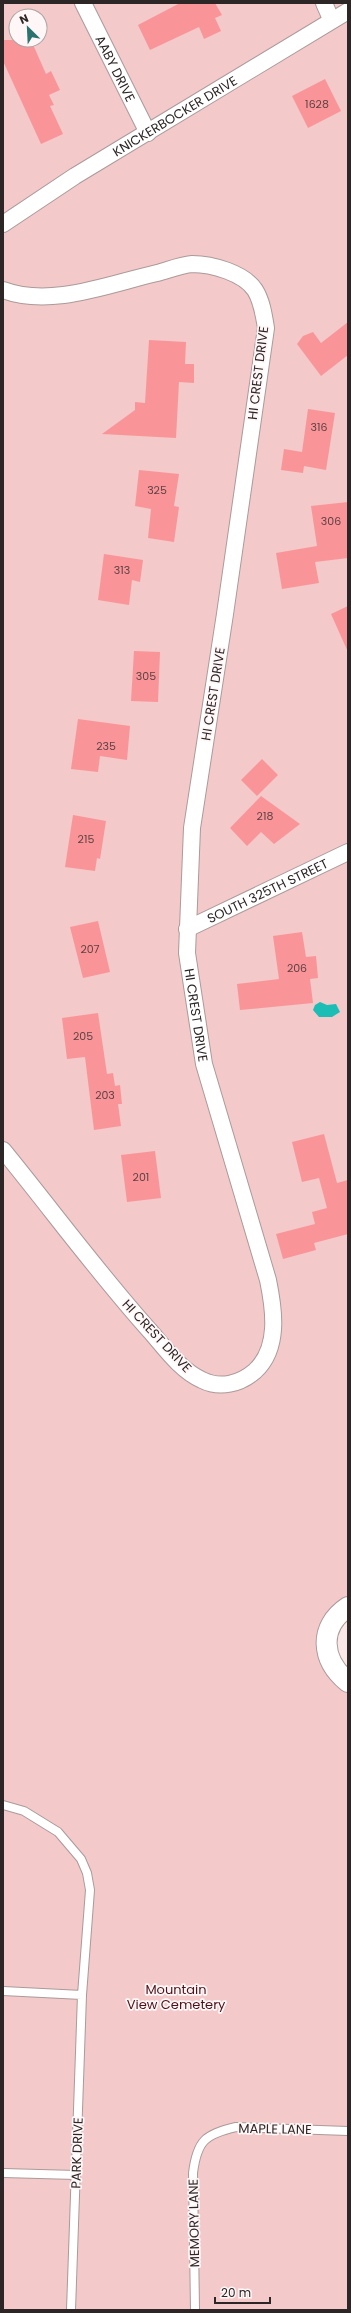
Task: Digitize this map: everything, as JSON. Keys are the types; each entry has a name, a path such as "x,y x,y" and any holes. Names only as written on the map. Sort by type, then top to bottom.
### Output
{"street":[{"name":"AABY DRIVE","path":"83,3 148,133"},
{"path":"324,3 331,19"},
{"name":"KNICKERBOCKER DRIVE","path":"3,224 75,176 148,133 331,19 348,11"},
{"name":"HI CREST DRIVE","path":"3,290 26,296 56,296 192,264 216,268 240,276 255,290 266,328 225,614 192,828 187,929 190,982 204,1064 268,1280 274,1310 270,1346 260,1366 245,1379 229,1384 211,1384 189,1372 136,1315 3,1150"},
{"name":"SOUTH 325TH STREET","path":"187,929 348,852"},
{"path":"348,1607 338,1614 327,1631 326,1645 333,1663 348,1682"}],"lane":[{"name":"PARK DRIVE","path":"3,1805 24,1811 58,1832 81,1859 87,1873 90,1890 82,1995 71,2310"},
{"path":"3,1991 82,1995"},
{"name":"MAPLE LANE","path":"204,2139 219,2131 236,2127 348,2131"},
{"name":"MEMORY LANE","path":"195,2310 193,2173 196,2154 204,2139"},
{"path":"3,2173 76,2175"}],"green space":[{"name":"Mountain View Cemetery","path":"3,3 348,3 348,1607 327,1631 348,1682 348,2310 3,2310"}],"water":[{"path":"320,1002 327,1005 336,1004 340,1012 332,1017 319,1017 313,1010 315,1005"}],"building":[{"path":"180,3 215,3 222,15 215,18 221,31 204,39 199,27 150,50 138,25"},
{"path":"3,40 8,40 8,48 35,48 46,74 51,71 60,90 49,95 54,105 50,106 63,134 41,144 3,61"},
{"path":"325,79 341,111 308,128 292,96"},
{"path":"348,322 348,355 321,376 297,344 303,336 313,332 321,343"},
{"path":"149,340 186,342 185,364 194,364 194,383 179,382 176,438 102,434 135,410 135,402 145,403"},
{"path":"308,409 335,413 326,470 304,466 303,473 281,470 284,449 302,452"},
{"path":"139,470 179,474 174,506 179,507 174,542 148,538 151,509 135,506"},
{"path":"348,502 348,558 315,562 319,583 282,589 276,553 317,546 311,506"},
{"path":"104,554 143,560 140,582 132,580 129,605 98,600"},
{"path":"348,606 348,652 331,614"},
{"path":"134,651 160,652 158,702 131,701"},
{"path":"78,719 130,726 127,760 100,756 98,772 71,769"},
{"path":"262,759 278,775 257,796 241,780"},
{"path":"261,796 300,824 274,844 261,832 247,846 230,828"},
{"path":"73,815 106,821 100,859 97,858 95,871 65,867"},
{"path":"98,921 110,972 83,978 70,927"},
{"path":"302,932 306,957 316,956 318,978 310,979 313,1003 240,1010 237,984 279,979 273,936"},
{"path":"98,1013 107,1074 113,1073 115,1086 120,1085 122,1104 118,1104 121,1126 94,1130 85,1057 67,1059 62,1018"},
{"path":"324,1134 337,1183 348,1180 348,1234 314,1243 316,1250 283,1259 276,1234 315,1224 312,1212 327,1208 319,1178 302,1182 292,1142"},
{"path":"155,1151 161,1198 127,1202 121,1155"}]}
